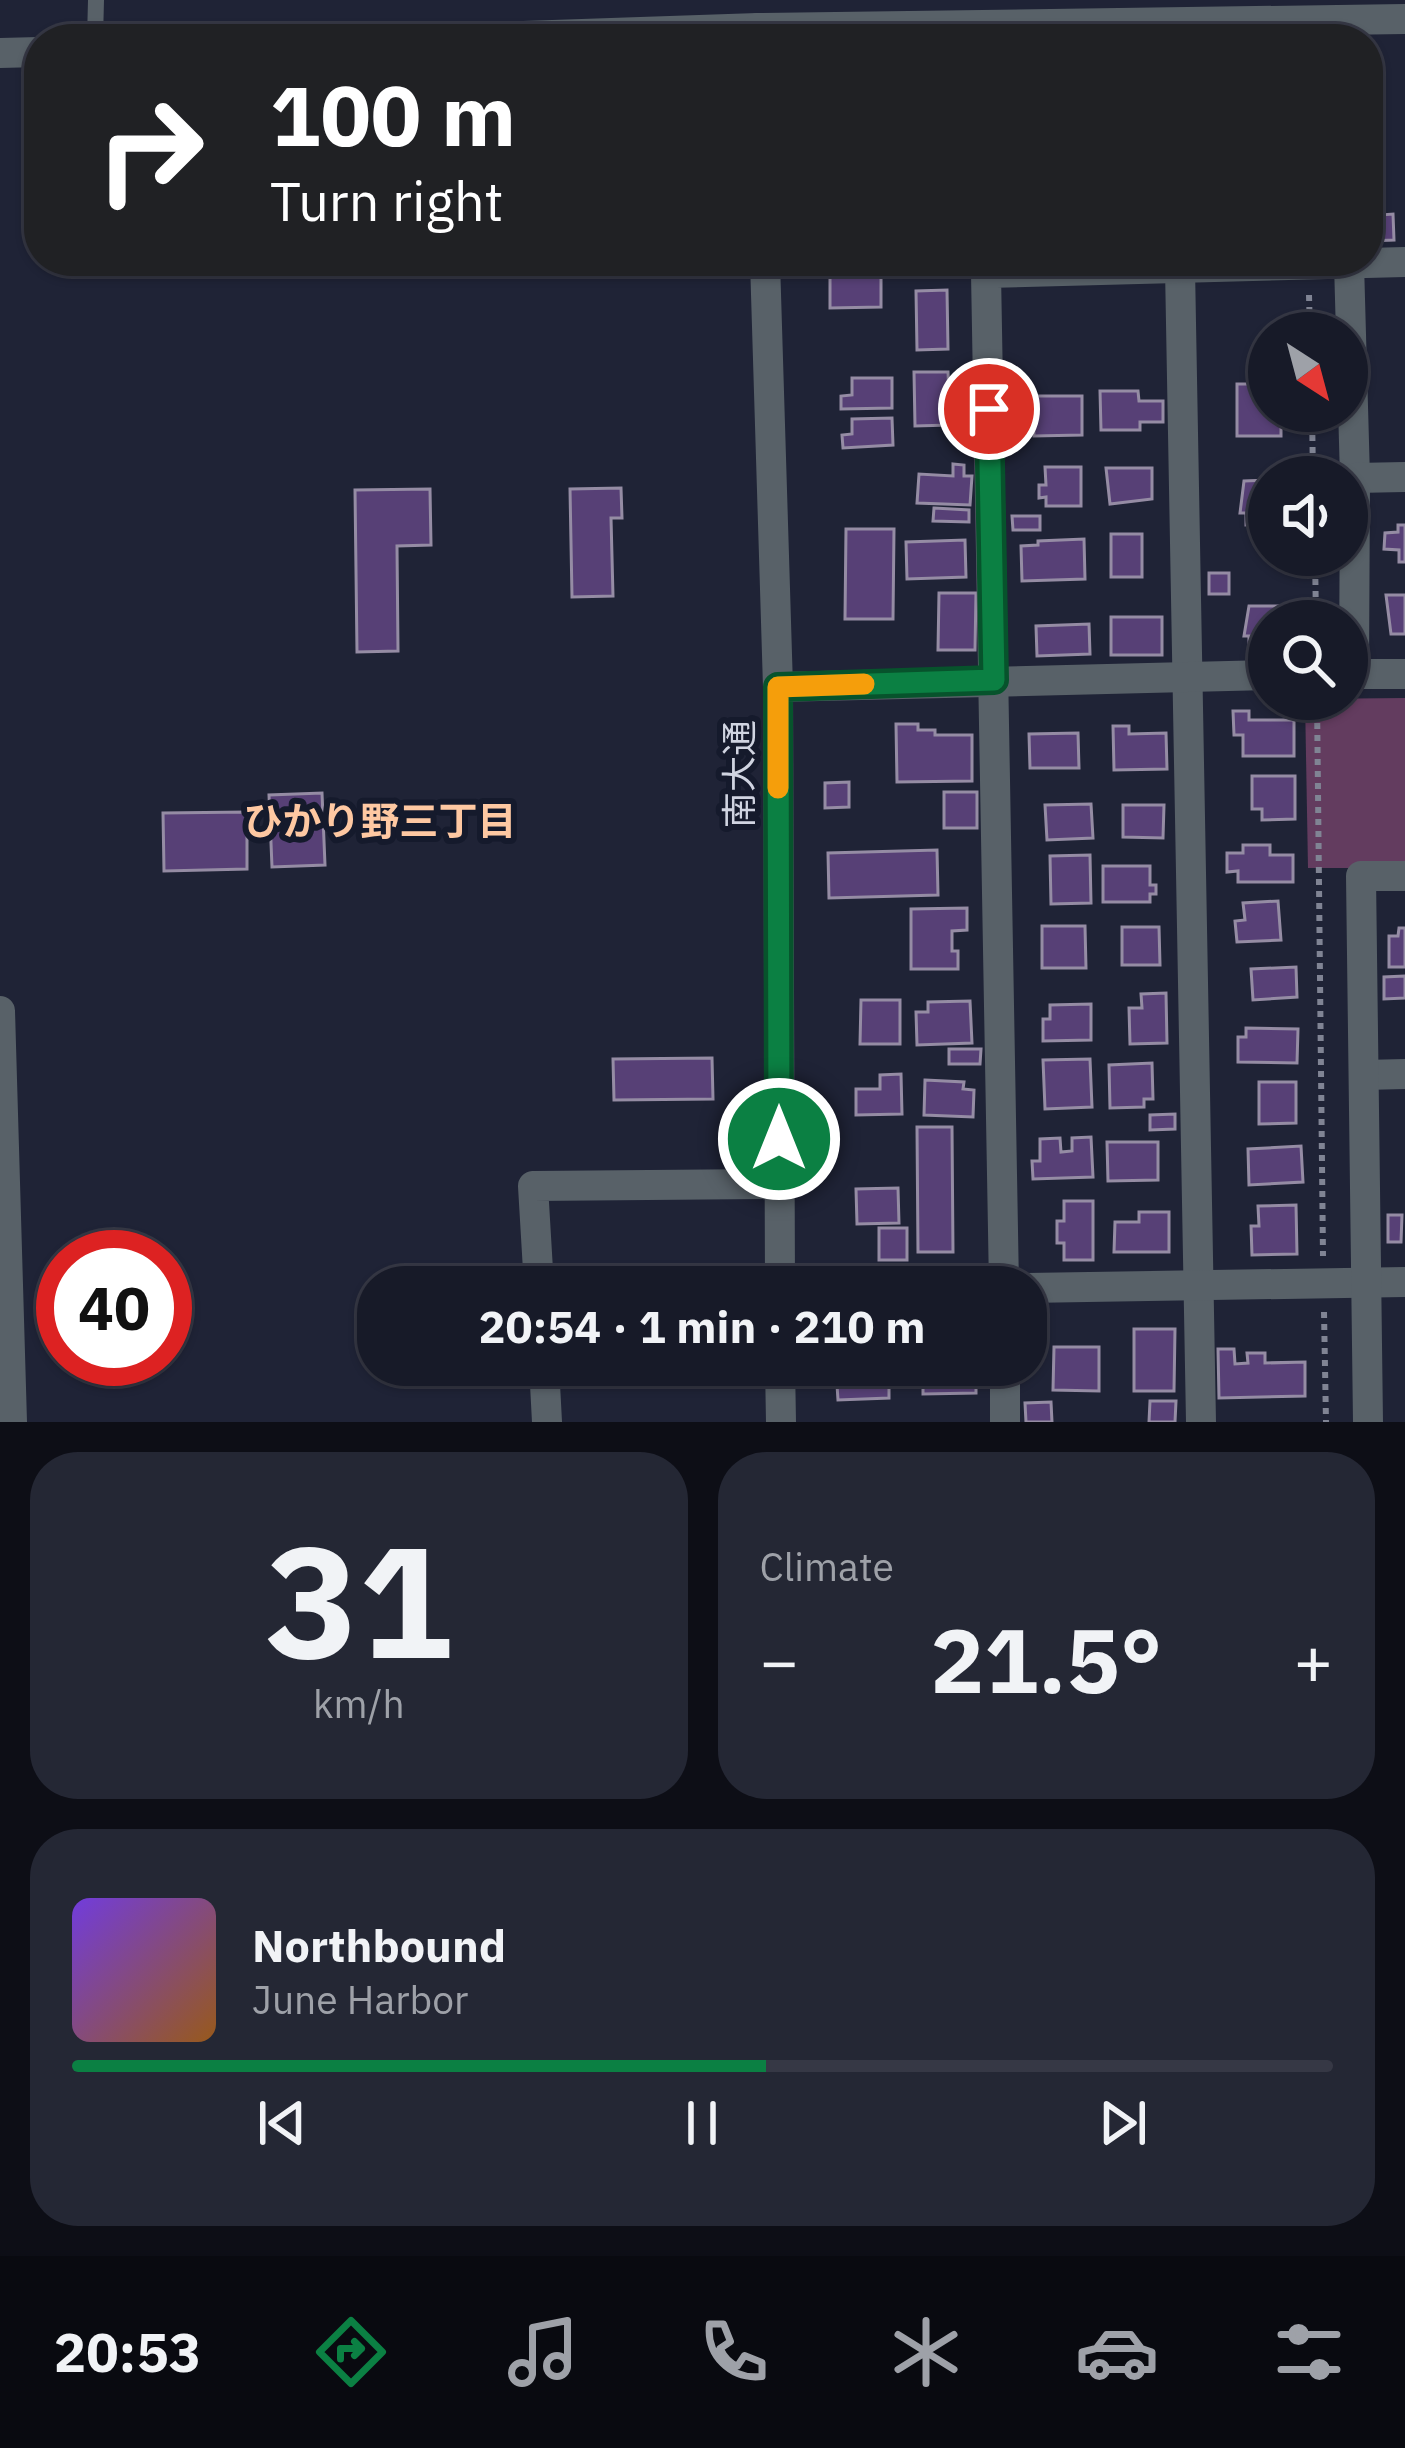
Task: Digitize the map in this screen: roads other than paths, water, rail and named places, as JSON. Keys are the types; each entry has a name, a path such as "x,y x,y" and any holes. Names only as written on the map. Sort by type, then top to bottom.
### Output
{"street":[{"path":"720,24 1405,20"},
{"name":"南大通","path":"765,276 778,687 780,1266"},
{"path":"986,276 1004,1266"},
{"path":"1180,276 1201,1422"},
{"path":"1349,276 1354,456"},
{"path":"1368,478 1405,477"},
{"path":"1368,674 1405,674"},
{"path":"778,687 1248,675"},
{"path":"1369,1422 1361,876 1405,875"},
{"path":"0,1011 4,1273 12,1422"},
{"path":"1364,1075 1405,1074"},
{"path":"538,1266 533,1186 779,1184"},
{"path":"1047,1288 1405,1282"},
{"path":"545,1386 547,1422"},
{"path":"780,1386 781,1422"},
{"path":"1005,1386 1005,1422"}],"district":[{"name":"ひかり野三丁目","path":"380,821"}]}
